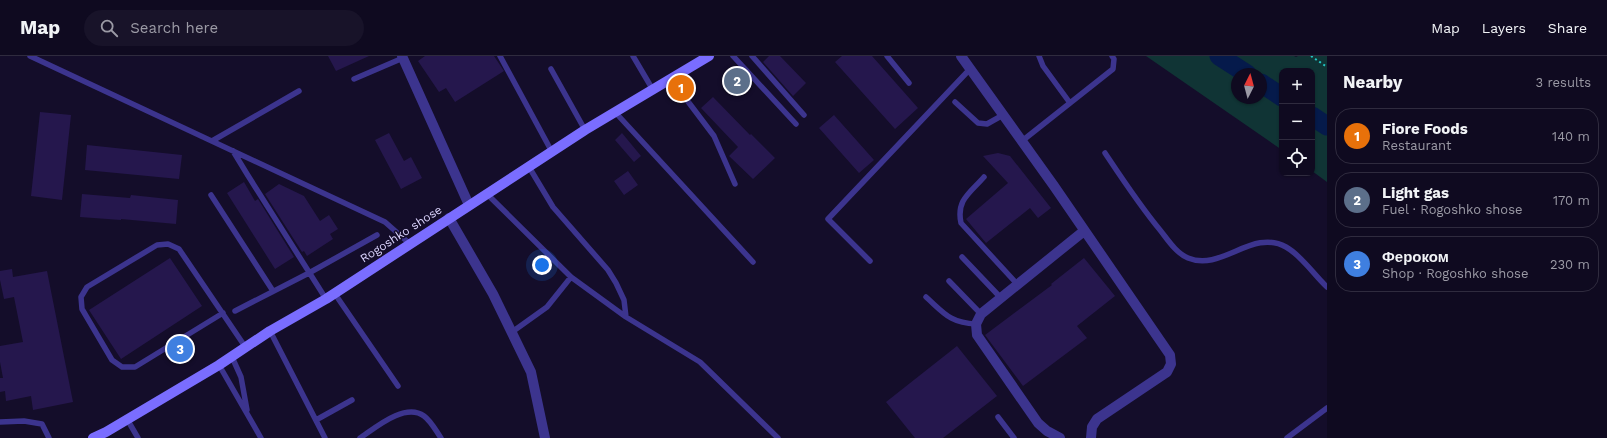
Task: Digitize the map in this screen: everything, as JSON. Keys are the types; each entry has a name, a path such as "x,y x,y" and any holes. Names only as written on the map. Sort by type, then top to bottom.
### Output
{"main road":[{"name":"Rogoshko shose","path":"92,438 102,435 232,357 270,331 335,294 585,130 709,56"}],"street":[{"path":"961,56 1022,141 1170,355 1171,364 1167,372 1097,419 1092,427 1090,438"},
{"path":"402,57 469,205"},
{"path":"449,218 493,294 531,372 545,438"},
{"path":"1060,438 1038,423 978,335 976,324 980,314 1084,231"}],"lane":[{"path":"30,56 385,222 410,244"},
{"path":"500,56 552,152"},
{"path":"633,56 653,90"},
{"path":"733,56 796,124"},
{"path":"752,56 804,115"},
{"path":"887,56 909,83"},
{"path":"1039,56 1042,66 1070,103"},
{"path":"1022,141 1113,69 1114,59 1112,56"},
{"path":"354,79 402,57"},
{"path":"551,69 585,130"},
{"path":"870,261 828,219 970,69"},
{"path":"670,79 714,136 736,184"},
{"path":"212,141 299,91"},
{"path":"956,102 978,123 987,124 1003,115"},
{"path":"616,112 753,262"},
{"path":"233,151 326,299"},
{"path":"1105,154 1140,205 1173,247 1181,254 1188,258 1205,260 1222,257 1259,242 1274,242 1287,247 1297,255 1327,287"},
{"path":"529,167 553,207 608,270 616,282 624,300 626,317"},
{"path":"984,176 963,200 959,212 961,223 1018,285"},
{"path":"487,194 571,277 626,317 700,362 778,438"},
{"path":"211,195 273,291"},
{"path":"235,310 309,273 377,234"},
{"path":"223,313 135,367 122,367 112,360 82,309 81,297 87,287 157,245 168,244 179,249 223,313 246,348"},
{"path":"962,257 1001,298"},
{"path":"512,332 547,307 571,277"},
{"path":"949,281 980,314"},
{"path":"335,294 398,386"},
{"path":"926,297 951,319 963,324 976,324"},
{"path":"270,331 325,438"},
{"path":"232,357 241,377 247,414"},
{"path":"219,365 261,438"},
{"path":"316,420 352,400"},
{"path":"1287,438 1327,408"},
{"path":"360,438 397,414 412,412 424,416 441,438"},
{"path":"998,417 1014,438"},
{"path":"126,420 138,438"},
{"path":"0,422 24,421 42,424 49,438"}],"path":[{"path":"1311,56 1327,67"}],"green space":[{"path":"1146,56 1327,56 1327,182 1315,173 1315,68 1279,68 1279,148"}],"building":[{"path":"328,56 369,56 336,71"},
{"path":"425,56 494,56 504,71 455,102 446,88 439,92 418,61"},
{"path":"769,56 780,56 806,83 793,96 763,62"},
{"path":"842,56 872,56 918,108 895,129 835,62"},
{"path":"713,97 775,158 753,179 729,156 738,147 701,108"},
{"path":"40,112 71,115 62,200 31,196"},
{"path":"834,115 874,160 859,173 819,128"},
{"path":"389,133 404,161 411,157 422,178 401,189 375,140"},
{"path":"622,133 641,156 634,162 615,140"},
{"path":"87,145 182,155 179,179 85,170"},
{"path":"998,153 1010,156 1051,208 1038,218 1030,208 986,243 966,219 1008,183 983,156"},
{"path":"628,171 638,185 624,195 614,181"},
{"path":"244,182 255,201 258,199 294,257 275,269 227,193"},
{"path":"279,184 304,196 320,221 329,215 338,229 330,234 333,239 307,256 304,251 302,252 265,194"},
{"path":"82,194 130,198 131,195 178,200 176,224 80,217"},
{"path":"170,258 202,306 121,359 89,310"},
{"path":"1084,258 1115,296 1077,326 1087,338 1023,386 985,335 1052,285 1051,284"},
{"path":"12,269 13,277 47,271 73,402 33,410 31,396 6,401 5,391 0,392 0,378 3,378 0,362 0,346 23,342 14,297 4,299 0,280 0,271"},
{"path":"957,346 997,396 943,438 915,438 886,402"}],"waterway":[{"path":"1219,56 1238,68"},
{"path":"1267,87 1279,95"},
{"path":"1315,118 1327,126"}],"place":[{"name":"Light gas","path":"737,81"},
{"name":"Fiore Foods","path":"681,88"},
{"name":"Фероком","path":"180,349"}]}
